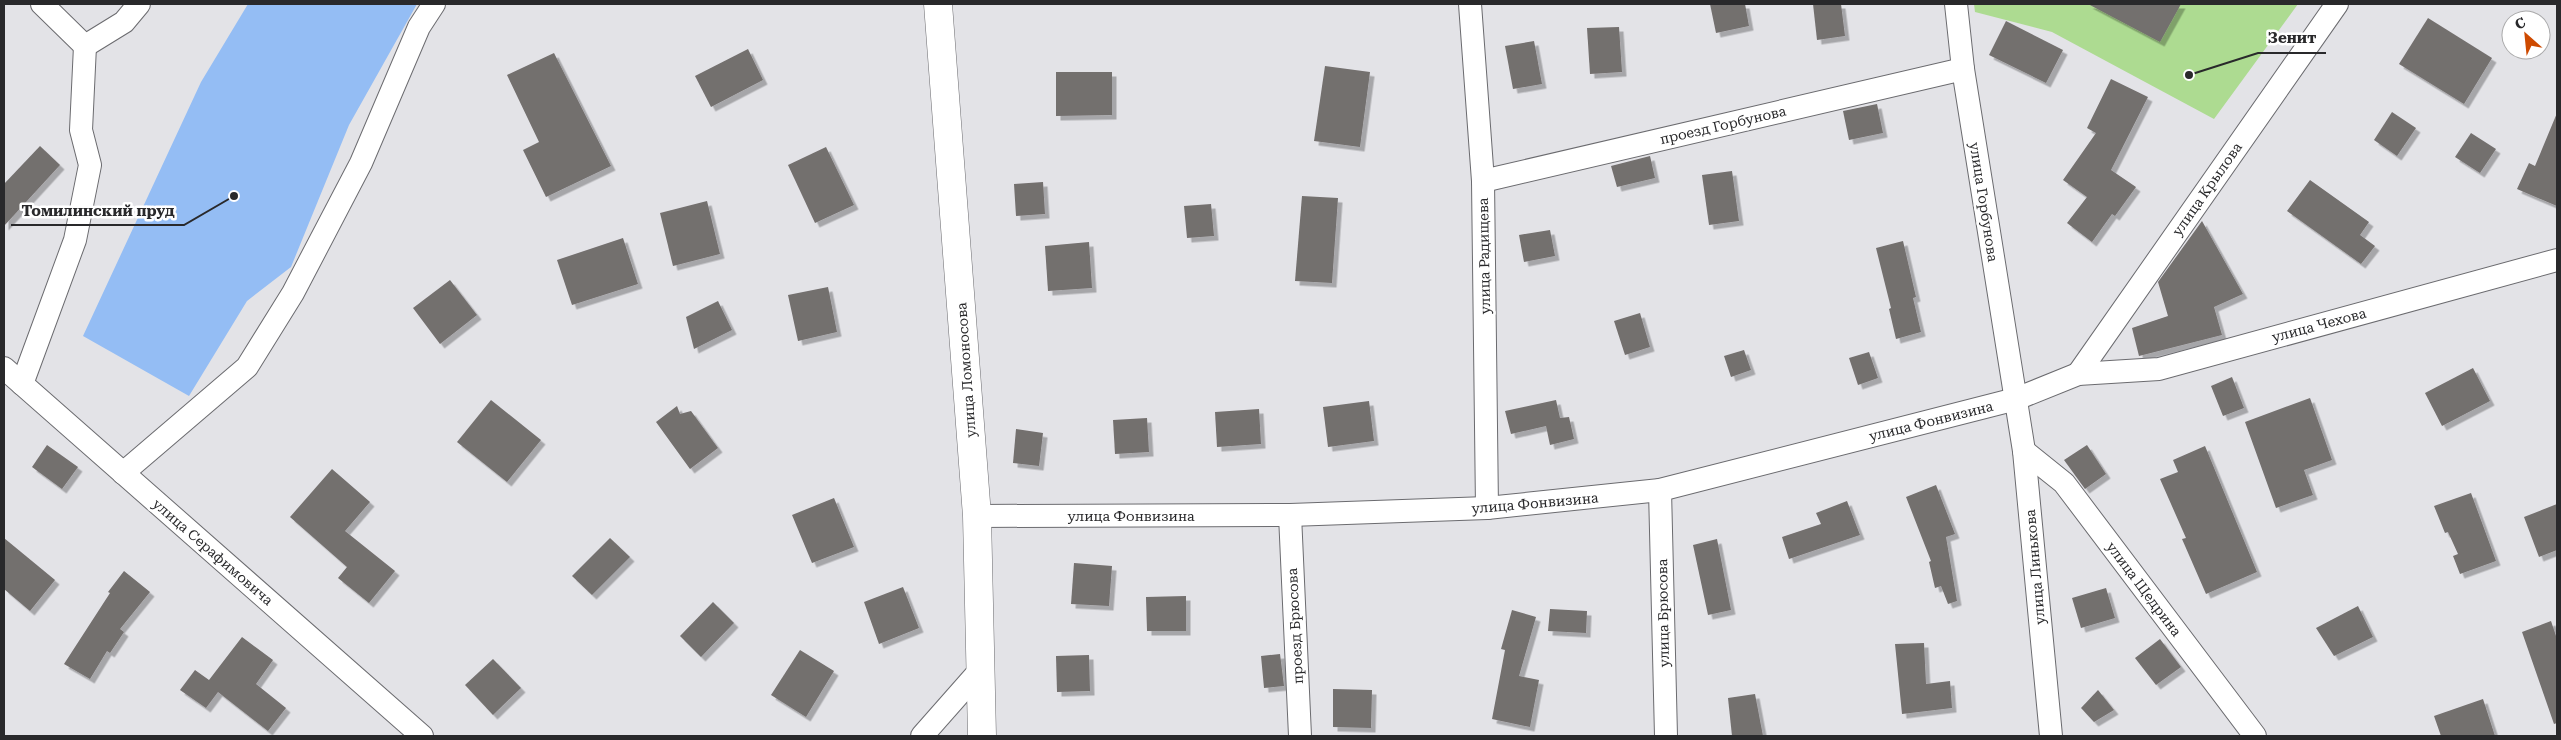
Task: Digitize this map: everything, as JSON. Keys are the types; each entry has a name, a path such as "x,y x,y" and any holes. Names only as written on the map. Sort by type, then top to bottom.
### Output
{"street":[{"path":"22,384 75,240 90,165 81,130 85,46 42,4"},
{"path":"85,46 124,22 140,4"},
{"path":"123,473 246,367 293,293 361,163 419,27 434,4"},
{"name":"улица Ломоносова","path":"938,4 977,516 982,668 982,736"},
{"name":"улица Радищева","path":"1470,4 1482,181 1487,508"},
{"name":"улица Горбунова","path":"1956,4 1963,69 2016,399"},
{"name":"улица Крылова","path":"2078,374 2336,4"},
{"name":"проезд Горбунова","path":"1482,181 1963,69"},
{"name":"улица Чехова","path":"2078,374 2159,368 2557,260"},
{"name":"улица Серафимовича","path":"4,368 422,736"},
{"name":"улица Фонвизина","path":"977,516 1290,515 1487,508 1660,490 2016,399 2078,374"},
{"name":"улица Линькова","path":"2016,399 2024,450 2051,736"},
{"name":"улица Щедрина","path":"2024,450 2064,483 2255,736"},
{"name":"улица Брюсова","path":"1660,490 1666,736"},
{"name":"проезд Брюсова","path":"1290,515 1300,736"},
{"path":"922,736 982,668"}],"green space":[{"path":"1974,4 2298,4 2214,119 2052,32 1975,12"}],"water":[{"path":"248,4 417,4 349,125 291,267 247,301 189,396 83,336 201,82"}],"building":[{"path":"1710,4 1745,4 1749,26 1716,33"},
{"path":"1813,4 1841,4 1845,36 1817,40"},
{"path":"2088,4 2181,4 2160,42"},
{"path":"2428,18 2492,58 2464,104 2399,64"},
{"path":"2006,21 2063,50 2046,83 1989,55"},
{"path":"1619,27 1622,72 1590,74 1587,28"},
{"path":"1534,41 1542,84 1513,89 1505,46"},
{"path":"748,49 763,80 711,107 695,76"},
{"path":"554,53 611,166 546,197 523,150 539,142 507,75"},
{"path":"1325,66 1370,72 1360,147 1314,141"},
{"path":"1056,72 1112,72 1112,115 1056,116"},
{"path":"2111,79 2148,97 2111,170 2136,187 2115,216 2112,214 2092,242 2067,223 2087,197 2063,180 2096,133 2087,128"},
{"path":"1877,104 1883,133 1849,140 1843,111"},
{"path":"2392,112 2416,128 2397,156 2374,140"},
{"path":"2557,113 2557,206 2517,189 2529,163 2535,166"},
{"path":"2471,133 2496,149 2480,173 2455,157"},
{"path":"40,146 60,165 4,226 4,184"},
{"path":"826,147 854,205 815,223 788,165"},
{"path":"1650,156 1655,178 1617,187 1611,166"},
{"path":"1732,171 1739,221 1709,225 1702,175"},
{"path":"2310,180 2369,222 2360,235 2375,246 2361,264 2287,211"},
{"path":"1043,182 1045,214 1016,216 1014,184"},
{"path":"1302,196 1338,198 1332,283 1295,281"},
{"path":"707,201 720,254 673,266 660,213"},
{"path":"1211,204 1214,236 1187,238 1184,206"},
{"path":"2202,221 2243,294 2214,307 2222,335 2139,356 2132,328 2168,316 2158,282"},
{"path":"1550,230 1555,256 1524,262 1519,235"},
{"path":"623,238 638,284 572,305 557,260"},
{"path":"1903,241 1916,297 1913,298 1921,332 1896,339 1889,309 1891,308 1876,248"},
{"path":"1089,242 1092,288 1048,291 1045,246"},
{"path":"450,280 477,315 440,344 413,308"},
{"path":"828,287 837,332 798,341 788,295"},
{"path":"718,301 732,330 694,349 686,317"},
{"path":"1640,313 1650,347 1625,355 1614,321"},
{"path":"1744,350 1751,370 1731,377 1724,356"},
{"path":"1869,352 1878,378 1858,385 1849,358"},
{"path":"2473,368 2490,401 2442,426 2425,393"},
{"path":"2232,377 2244,408 2223,416 2211,386"},
{"path":"2310,398 2332,460 2304,470 2313,495 2276,508 2245,422"},
{"path":"491,400 541,440 507,482 457,442"},
{"path":"1556,400 1560,418 1569,417 1574,439 1550,445 1546,426 1511,434 1505,411"},
{"path":"1369,401 1374,441 1328,447 1323,407"},
{"path":"677,406 680,414 691,411 718,448 690,469 656,422"},
{"path":"1259,409 1261,444 1217,447 1215,412"},
{"path":"1147,418 1149,452 1115,454 1113,420"},
{"path":"1016,429 1043,433 1039,466 1013,463"},
{"path":"47,445 78,467 62,489 32,467"},
{"path":"2087,445 2106,474 2085,489 2064,460"},
{"path":"2205,446 2257,572 2206,594 2182,539 2186,538 2160,479 2178,472 2173,460"},
{"path":"332,469 370,502 345,531 395,571 369,603 338,578 347,567 290,517"},
{"path":"1936,485 1955,534 1946,537 1957,601 1948,604 1941,586 1935,588 1929,562 1931,561 1906,497"},
{"path":"2471,493 2496,561 2460,574 2453,556 2458,554 2448,532 2445,533 2434,506"},
{"path":"834,498 854,547 812,563 792,515"},
{"path":"1847,501 1860,535 1789,559 1782,537 1821,524 1816,513"},
{"path":"2557,504 2557,550 2539,557 2524,517"},
{"path":"4,538 55,580 30,611 4,589"},
{"path":"610,538 630,557 592,595 572,576"},
{"path":"1717,539 1731,610 1708,615 1693,545"},
{"path":"1074,563 1112,566 1109,606 1071,604"},
{"path":"124,571 150,592 120,629 124,632 110,653 107,651 90,679 64,664 110,593 108,592"},
{"path":"903,587 919,628 879,644 864,602"},
{"path":"2106,588 2115,618 2081,628 2072,598"},
{"path":"1186,596 1186,631 1147,631 1146,597"},
{"path":"713,602 734,623 701,657 680,636"},
{"path":"2358,606 2373,637 2334,656 2316,628"},
{"path":"1550,609 1587,611 1586,633 1548,631"},
{"path":"1512,610 1536,617 1519,676 1539,680 1530,727 1492,719 1505,650 1501,649"},
{"path":"2551,621 2557,639 2557,723 2554,724 2522,632"},
{"path":"242,637 273,660 256,684 286,708 268,731 218,692 206,708 180,690 195,670 209,680"},
{"path":"2160,639 2181,667 2156,685 2135,658"},
{"path":"1924,643 1926,684 1950,681 1952,708 1902,714 1895,644"},
{"path":"800,650 834,671 806,717 771,695"},
{"path":"1280,654 1284,686 1264,688 1261,656"},
{"path":"1089,655 1090,691 1057,692 1056,656"},
{"path":"493,659 521,688 493,715 465,685"},
{"path":"1333,689 1372,690 1371,728 1333,727"},
{"path":"2098,690 2114,710 2094,722 2081,708"},
{"path":"1755,694 1763,736 1732,736 1728,698"},
{"path":"2483,699 2495,736 2441,736 2434,716"}],"place":[{"name":"Зенит","path":"2189,75"},
{"name":"Томилинский пруд","path":"234,196"}]}
